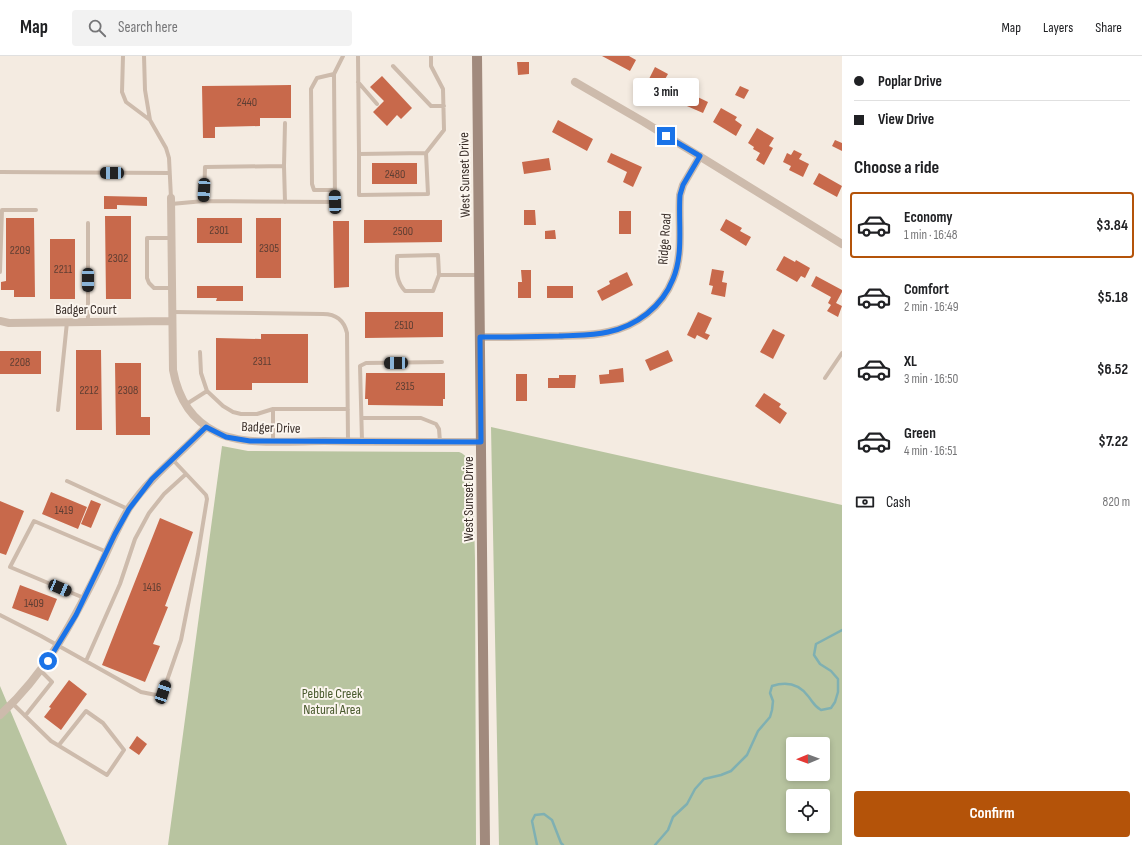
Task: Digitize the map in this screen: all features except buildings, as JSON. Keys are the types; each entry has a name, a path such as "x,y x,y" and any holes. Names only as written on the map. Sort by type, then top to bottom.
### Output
{"main road":[{"name":"West Sunset Drive","path":"477,56 484,845"}],"street":[{"path":"575,82 644,122 842,244"},
{"name":"Ridge Road","path":"480,337 591,335 607,333 623,328 639,320 651,311 664,297 673,279 678,259 680,195 683,185 700,156"},
{"name":"Badger Drive","path":"171,201 171,288 173,370 175,383 180,398 194,416 206,427 226,437 237,440 481,442"},
{"name":"Badger Court","path":"0,321 9,323 88,323 172,321"},
{"path":"0,715 26,689 41,671 58,646 129,509 152,479 206,427"}],"lane":[{"path":"122,56 122,92 126,102 150,120"},
{"path":"144,56 145,90 150,120 166,148 171,201 285,202 335,202 334,74 343,56"},
{"path":"358,56 359,195 428,194 426,153 444,130 443,89 431,66 431,56"},
{"path":"393,66 431,106 444,106"},
{"path":"334,74 317,78 311,89 312,184 314,190 334,190"},
{"path":"358,82 377,104"},
{"path":"285,123 285,202"},
{"path":"359,154 426,153"},
{"path":"204,201 206,167 284,166"},
{"path":"0,172 169,173"},
{"path":"0,272 2,210 36,210"},
{"path":"88,223 88,323"},
{"path":"171,238 147,238 147,278 149,283 154,288 171,288"},
{"path":"438,255 439,275 433,291 405,291 400,285 397,277 398,256 438,255"},
{"path":"439,275 480,275"},
{"path":"172,312 324,314 335,316 346,326 347,333 348,441"},
{"path":"58,410 67,322"},
{"path":"200,352 201,373 207,391 233,412 241,414 257,414 273,409 348,409"},
{"path":"825,378 842,353"},
{"path":"362,442 360,366 362,364 442,362"},
{"path":"185,404 207,391"},
{"path":"273,409 273,441"},
{"path":"362,418 421,418 436,424 440,442"},
{"path":"0,615 141,692 156,695 163,692 181,640 198,554 206,499 206,495 173,460"},
{"path":"86,661 120,584 135,539 149,513 164,494 186,474"},
{"path":"66,481 129,509"},
{"path":"84,598 10,567 34,521 107,552"},
{"path":"25,716 52,682 41,671"},
{"path":"12,704 51,741 107,774 124,750 102,723 86,712 59,745"}],"green space":[{"path":"491,427 842,505 842,845 499,845"},
{"name":"Pebble Creek Natural Area","path":"222,446 248,451 459,452 468,459 473,477 475,559 476,845 168,845"},
{"path":"0,686 67,845 0,845"}],"waterway":[{"path":"655,845 668,830 673,817 687,804 695,789 704,779 731,771 747,755 758,731 770,717 773,701 770,693 772,686 783,684 797,686 821,710 831,708 835,702 838,692 838,679 831,671 820,664 814,655 816,644 842,630"},
{"path":"537,845 532,821 535,815 544,814 552,820 563,845"}],"route":[{"path":"48,661 68,630 122,520 136,498 152,479 206,427 226,437 250,441 481,442 480,337 591,335 607,333 623,328 639,320 651,311 664,297 673,279 678,259 680,195 683,185 700,156 666,136"}]}
